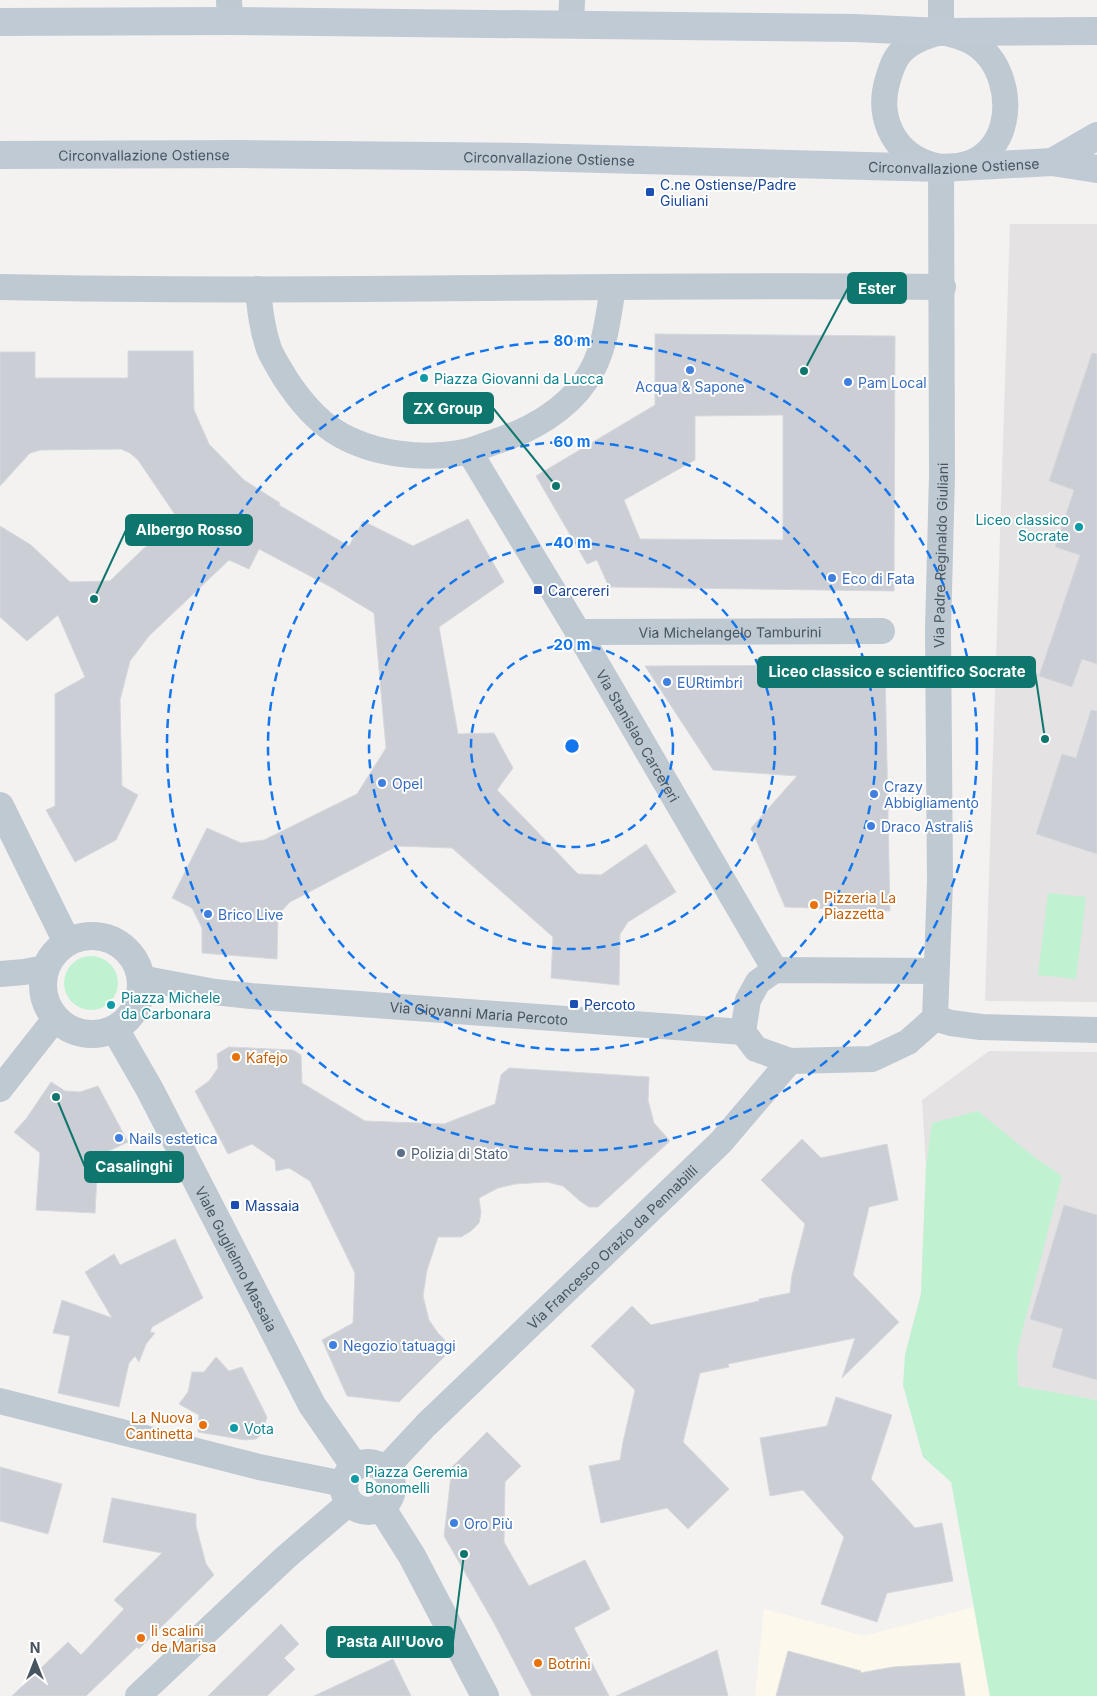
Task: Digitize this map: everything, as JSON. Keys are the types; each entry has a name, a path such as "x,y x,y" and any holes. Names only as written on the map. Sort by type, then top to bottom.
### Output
{"main road":[{"path":"0,22 229,11 572,12 941,32 1097,32"},
{"path":"1052,162 1097,136"},
{"name":"Circonvallazione Ostiense","path":"0,155 241,154 526,157 941,168 1052,162 1097,169"}],"street":[{"path":"941,0 941,32"},
{"path":"941,32 970,41 993,61 1002,81 1004,106 1001,131 988,152 972,162 960,166 941,168 914,158 898,145 888,123 885,96 890,71 901,52 925,36 941,32"},
{"name":"Via Padre Reginaldo Giuliani","path":"935,1018 940,881 938,630 942,476 943,286 941,168"},
{"path":"258,289 264,332 270,350 280,369 296,395 333,430 372,448 402,454 444,455 469,451 525,430 556,411 574,396 587,379 600,351 613,286"},
{"path":"0,288 258,289 943,286"},
{"name":"Via Stanislao Carcereri","path":"469,451 578,632 775,970"},
{"name":"Via Michelangelo Tamburini","path":"578,632 882,631"},
{"path":"0,806 67,942"},
{"path":"90,936 110,939 117,942 135,961 140,978 141,996 138,1005 130,1016 115,1029 94,1034 72,1030 55,1019 48,1010 44,1000 43,978 45,968 57,950 67,942 90,936"},
{"path":"0,974 45,968"},
{"path":"936,971 775,970 758,982 748,1000 742,1032 756,1049 790,1062 872,1059 908,1042 935,1018 951,1023 981,1027 1097,1030"},
{"name":"Via Giovanni Maria Percoto","path":"140,978 215,992 251,996 742,1032"},
{"path":"0,1089 55,1019"},
{"name":"Viale Guglielmo Massaia","path":"115,1029 161,1112 312,1404 349,1485"},
{"name":"Via Francesco Orazio da Pennabilli","path":"384,1470 426,1425 721,1142 790,1062"},
{"path":"0,1401 259,1468 349,1485"},
{"path":"138,1696 286,1558 365,1464 370,1464 384,1470 391,1480 392,1493 386,1504 373,1511 365,1511 356,1508 349,1485"},
{"path":"381,1507 412,1556 485,1696"}],"shaded area":[{"path":"1010,224 1097,224 1097,1002 985,1001"},
{"path":"989,1051 1097,1052 1097,1400 1018,1387 905,1355 921,1294 926,1166 922,1100"},
{"path":"974,1607 989,1696 755,1696 764,1609 864,1636"}],"green space":[{"path":"1048,893 1086,897 1076,979 1038,975"},
{"path":"91,956 101,958 110,964 116,973 118,983 116,993 110,1002 101,1008 91,1010 81,1008 72,1002 66,993 64,983 66,973 72,964 81,958"},
{"path":"978,1111 1033,1156 1062,1176 1017,1352 1018,1386 1097,1400 1097,1696 990,1696 951,1482 923,1457 903,1385 905,1355 921,1294 926,1166 932,1123"}],"building":[{"path":"655,334 895,336 894,591 609,587 597,560 587,564 536,476 655,405","holes":["783,415 783,540 640,539 624,500 695,460 695,416"]},
{"path":"128,351 193,351 194,410 209,444 244,480 280,503 279,505 349,546 363,521 413,546 468,519 504,582 439,627 458,734 494,733 513,768 497,790 578,874 601,875 646,844 676,892 628,922 620,934 619,985 551,978 553,937 452,848 397,846 290,902 278,915 277,959 202,953 202,928 192,908 172,898 207,828 241,843 264,840 357,794 386,748 374,613 329,586 259,549 249,569 229,560 149,636 130,661 120,700 122,786 138,795 116,840 75,862 46,810 55,806 55,694 85,677 58,615 27,641 0,617 0,526 31,545 70,582 110,581 143,549 180,522 138,460 130,453 121,449 41,450 30,453 0,486 0,352 35,352 35,378 128,378"},
{"name":"Liceo classico Socrate","path":"1092,353 1097,354 1097,664 1082,659 1072,687 1039,676 1080,555 1055,547 1074,490 1049,481"},
{"path":"885,665 890,911 785,907 751,828 797,776 713,770 645,666"},
{"path":"1091,710 1097,711 1097,854 1036,834 1062,754 1076,758"},
{"path":"229,1047 293,1050 301,1055 302,1083 365,1121 444,1124 495,1104 501,1075 509,1068 649,1077 648,1100 654,1123 670,1141 598,1207 589,1207 563,1186 547,1182 515,1184 498,1188 479,1198 481,1213 479,1223 461,1237 438,1237 427,1270 423,1296 429,1320 448,1347 446,1355 399,1402 347,1396 322,1340 353,1323 355,1273 310,1181 289,1168 276,1171 275,1160 252,1144 228,1154 195,1091 209,1081 218,1068 217,1054"},
{"path":"51,1082 65,1091 80,1092 98,1086 128,1142 98,1156 95,1213 36,1210 40,1153 14,1132 26,1119"},
{"path":"802,1139 821,1158 887,1144 898,1200 869,1207 853,1275 899,1322 842,1378 855,1338 728,1364 729,1367 700,1373 683,1442 729,1489 688,1529 667,1508 601,1523 589,1466 620,1460 635,1390 591,1346 632,1306 651,1325 790,1293 792,1275 805,1224 761,1180"},
{"path":"1064,1205 1097,1215 1097,1380 1052,1367 1063,1329 1030,1319"},
{"path":"175,1239 203,1298 152,1327 150,1332 155,1333 146,1344 139,1362 135,1356 129,1363 119,1407 58,1393 70,1336 53,1333 62,1300 112,1318 85,1272 114,1254 120,1265"},
{"path":"216,1357 229,1371 242,1367 267,1417 262,1434 256,1439 245,1440 198,1432 199,1415 179,1404 188,1392 192,1372 204,1372"},
{"path":"836,1397 892,1415 871,1479 915,1528 942,1523 953,1581 887,1593 877,1622 821,1604 844,1537 803,1490 770,1496 760,1438 827,1426"},
{"path":"487,1432 521,1466 505,1482 504,1542 529,1586 585,1560 610,1609 574,1628 609,1696 532,1696 494,1623 444,1536 452,1467"},
{"path":"0,1467 62,1484 48,1534 0,1521"},
{"path":"112,1498 196,1514 196,1526 206,1564 214,1575 139,1649 137,1647 86,1696 12,1696 68,1642 81,1655 124,1609 114,1600 162,1553 103,1542"},
{"path":"281,1624 299,1644 284,1658 295,1669 267,1696 208,1696"},
{"path":"717,1650 728,1696 616,1696"},
{"path":"788,1651 861,1671 860,1673 893,1667 960,1663 965,1696 776,1696"},
{"path":"393,1659 411,1696 314,1696"}],"place":[{"name":"C.ne Ostiense/Padre Giuliani","path":"650,192"},
{"name":"Acqua & Sapone","path":"690,370"},
{"name":"Ester","path":"804,371"},
{"name":"Piazza Giovanni da Lucca","path":"424,378"},
{"name":"Pam Local","path":"848,382"},
{"name":"ZX Group","path":"556,486"},
{"name":"Liceo classico Socrate","path":"1079,527"},
{"name":"Eco di Fata","path":"832,578"},
{"name":"Carcereri","path":"538,590"},
{"name":"Albergo Rosso","path":"94,599"},
{"name":"EURtimbri","path":"667,682"},
{"name":"Liceo classico e scientifico Socrate","path":"1045,739"},
{"name":"Opel","path":"382,783"},
{"name":"Crazy Abbigliamento","path":"874,794"},
{"name":"Draco Astralis","path":"871,826"},
{"name":"Pizzeria La Piazzetta","path":"814,905"},
{"name":"Brico Live","path":"208,914"},
{"name":"Percoto","path":"574,1004"},
{"name":"Piazza Michele da Carbonara","path":"111,1005"},
{"name":"Kafejo","path":"236,1057"},
{"name":"Casalinghi","path":"56,1097"},
{"name":"Nails estetica","path":"119,1138"},
{"name":"Polizia di Stato","path":"401,1153"},
{"name":"Massaia","path":"235,1205"},
{"name":"Negozio tatuaggi","path":"333,1345"},
{"name":"La Nuova Cantinetta","path":"203,1425"},
{"name":"Vota","path":"234,1428"},
{"name":"Piazza Geremia Bonomelli","path":"355,1479"},
{"name":"Oro Più","path":"454,1523"},
{"name":"Pasta All'Uovo","path":"464,1554"},
{"name":"li scalini de Marisa","path":"141,1638"},
{"name":"Botrini","path":"538,1663"}]}
